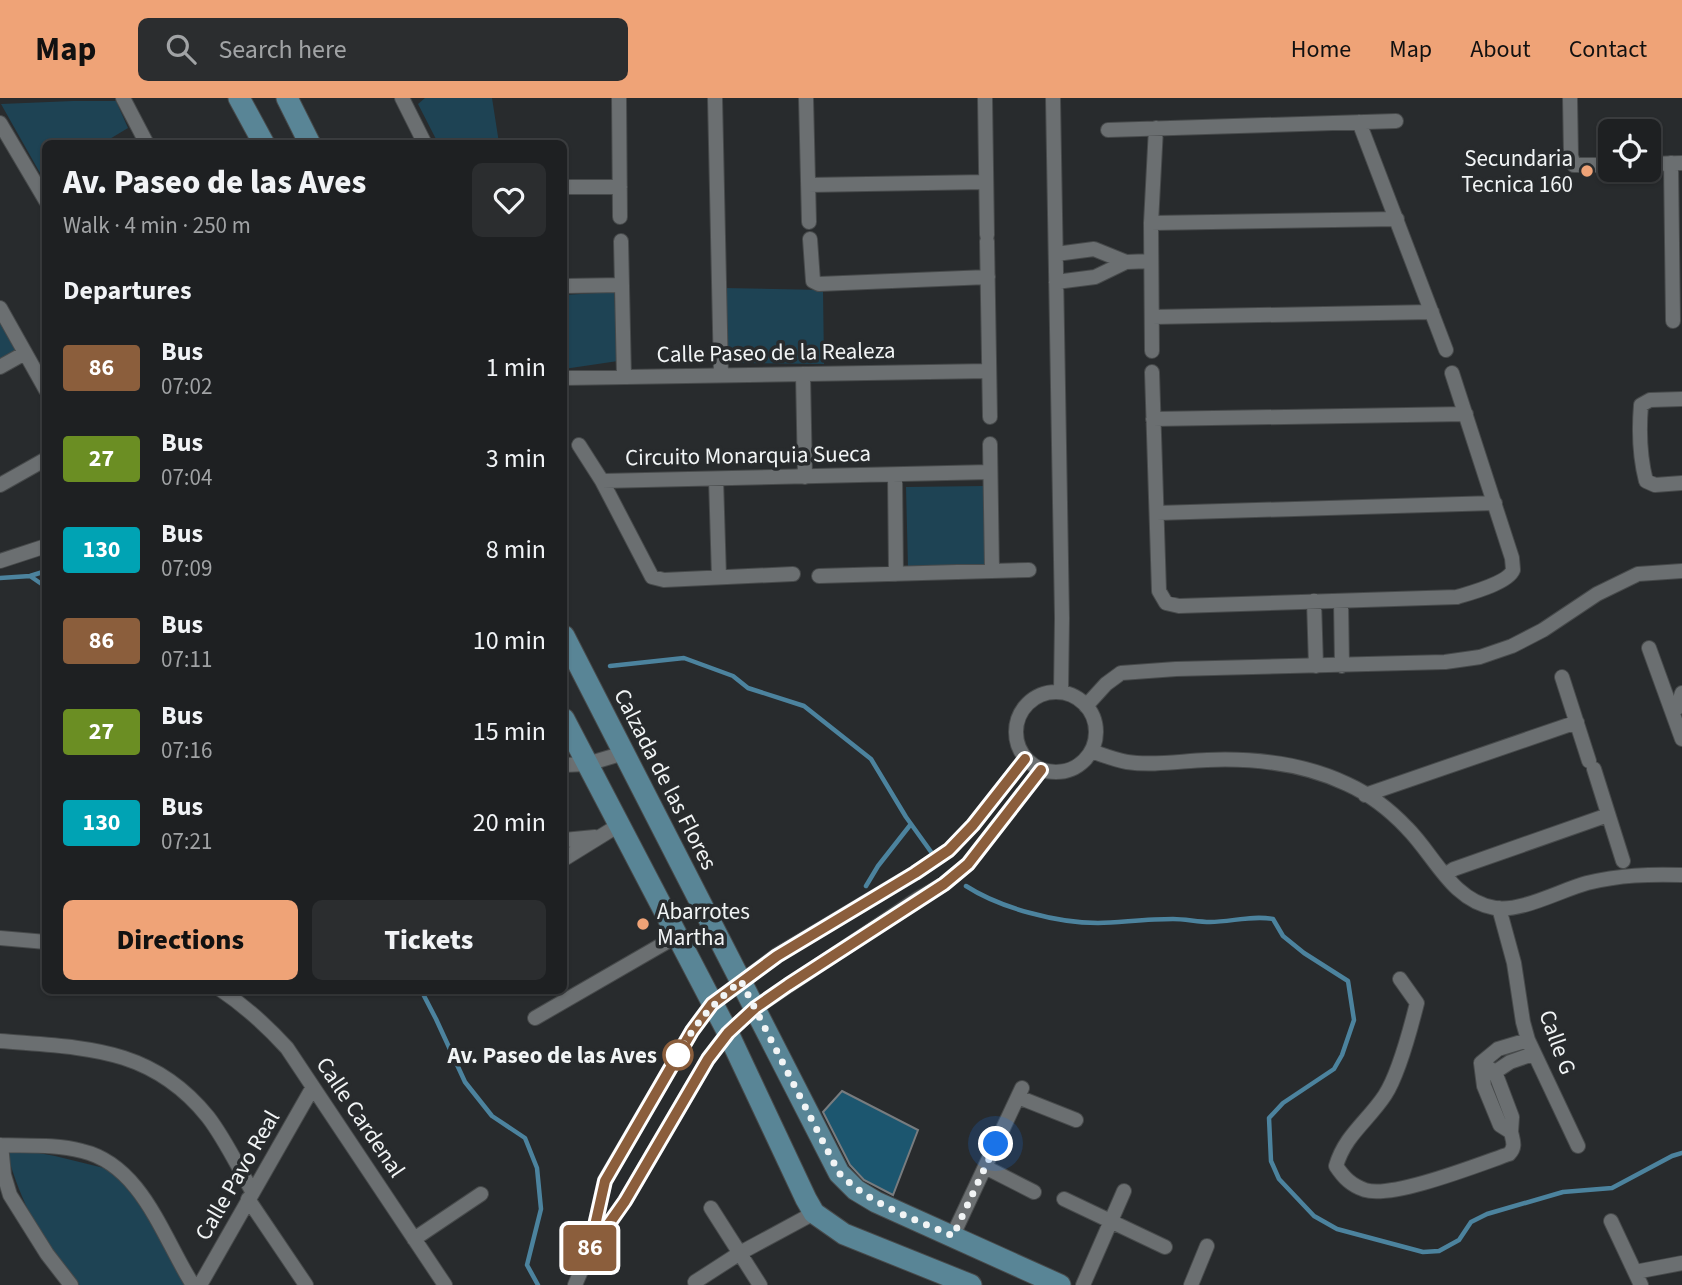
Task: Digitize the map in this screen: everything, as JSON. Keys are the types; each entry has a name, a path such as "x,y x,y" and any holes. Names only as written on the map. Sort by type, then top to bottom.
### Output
{"street":[{"path":"124,98 144,140"},
{"path":"240,98 262,140"},
{"path":"287,98 308,140"},
{"path":"402,98 423,140"},
{"path":"619,98 620,217"},
{"path":"715,98 720,375"},
{"path":"806,98 809,222"},
{"path":"985,98 990,418"},
{"path":"1053,98 1061,692"},
{"path":"1570,98 1571,156 1574,165 1598,165"},
{"path":"1108,130 1396,121"},
{"path":"1359,122 1446,350"},
{"path":"0,123 42,194"},
{"path":"1152,351 1151,223 1156,128"},
{"path":"1673,321 1677,163"},
{"path":"808,186 986,182"},
{"path":"567,187 620,187"},
{"path":"1151,223 1397,219"},
{"path":"810,239 813,281 819,284 988,277"},
{"path":"621,241 624,377"},
{"path":"1056,254 1094,249 1126,262"},
{"path":"1056,282 1095,277 1126,262 1152,261"},
{"path":"567,286 622,285"},
{"path":"0,308 42,383"},
{"path":"1152,317 1432,313"},
{"path":"0,368 25,353"},
{"name":"Calle Paseo de la Realeza","path":"567,378 989,371"},
{"path":"1152,372 1159,591 1166,603 1179,606 1457,597 1507,578 1513,569 1512,558 1452,373"},
{"path":"803,374 805,477"},
{"path":"1682,399 1650,400 1641,405 1640,417 1646,481 1655,485 1682,483"},
{"path":"1153,419 1466,414"},
{"path":"990,444 992,571"},
{"path":"579,445 602,481 652,577 664,580 793,574"},
{"path":"0,485 42,461"},
{"name":"Circuito Monarquia Sueca","path":"602,481 990,472"},
{"name":"Circuito Monarquia Sueca","path":"895,475 896,574"},
{"path":"716,479 719,577"},
{"path":"1157,513 1494,503"},
{"path":"0,561 42,547"},
{"path":"819,576 1028,570"},
{"path":"1086,706 1106,684 1121,673 1176,669 1445,663 1480,657 1512,646 1543,630 1597,594 1638,574 1682,571"},
{"path":"1314,601 1316,666"},
{"path":"1341,601 1342,666"},
{"name":"Calzada de las Flores","path":"567,642 839,1173 856,1190 876,1202 1060,1285"},
{"path":"1649,648 1677,708 1682,739"},
{"path":"1562,677 1623,861"},
{"path":"1061,692 1079,699 1086,706 1095,723 1095,742 1086,759 1070,770 1060,772 1041,770 1025,759 1016,742 1016,723 1020,713 1033,699 1041,694 1061,692"},
{"path":"1677,708 1682,693"},
{"path":"1365,795 1577,722"},
{"path":"567,725 728,1033 814,1213 844,1234 955,1282"},
{"path":"1091,751 1128,762 1258,760 1305,768 1348,785 1383,807 1408,828 1461,893 1478,904 1499,908 1519,906 1619,876 1642,873 1682,875"},
{"path":"567,765 587,764 624,753"},
{"path":"575,1285 589,1252 605,1181 692,1031 712,1004 777,956 949,850 1025,759"},
{"path":"589,1252 625,1201 708,1059 728,1033 755,1008 944,884 968,864 1041,770"},
{"path":"1445,875 1454,869 1608,815"},
{"path":"567,857 619,825"},
{"path":"567,841 596,837"},
{"path":"908,877 919,898"},
{"name":"Calle G","path":"1499,908 1514,964 1522,1022 1533,1055 1578,1146"},
{"path":"535,1018 677,936"},
{"path":"0,938 42,942"},
{"path":"1400,979 1417,1003 1386,1094 1341,1149 1336,1166 1345,1180 1367,1191 1382,1191 1416,1185 1509,1154 1514,1144 1511,1132 1512,1117 1495,1072 1481,1063"},
{"name":"Calle Cardenal","path":"227,994 269,1028 287,1048 445,1285"},
{"path":"1481,1063 1499,1049 1528,1040"},
{"path":"0,1041 100,1050 144,1065 182,1090 209,1118 250,1195 306,1285"},
{"path":"1495,1072 1510,1062 1533,1055"},
{"path":"1481,1063 1484,1086 1500,1125 1511,1132"},
{"name":"Calle Pavo Real","path":"200,1285 313,1087"},
{"path":"953,1236 1020,1093 1076,1120"},
{"path":"71,1285 47,1254 9,1195 0,1145 83,1151 110,1163 130,1181 146,1203 193,1285"},
{"path":"985,1167 1034,1192"},
{"path":"1083,1285 1124,1191"},
{"path":"415,1239 481,1194"},
{"path":"1064,1199 1165,1247"},
{"path":"711,1208 760,1285"},
{"path":"695,1282 740,1253 814,1213"},
{"path":"1611,1221 1638,1279 1682,1263"},
{"path":"1191,1285 1207,1246"}],"shaded area":[{"path":"425,98 492,98 499,140 436,140 418,104"},
{"path":"116,101 128,128 108,140 42,140 42,176 1,104"},
{"path":"723,288 823,290 824,364 736,363 728,349"},
{"path":"614,292 618,361 567,369 567,295"},
{"path":"0,322 17,350 0,360"},
{"path":"984,486 985,566 908,568 906,487"},
{"path":"6,1147 108,1169 145,1205 194,1285 74,1285 52,1253 24,1202"}],"building":[{"path":"842,1091 918,1130 893,1195 864,1180 850,1165 823,1112"}],"waterway":[{"path":"0,578 42,572"},
{"path":"30,576 42,584"},
{"path":"610,666 684,658 733,676 748,688 804,706 871,759 906,817 934,856"},
{"path":"866,886 911,824"},
{"path":"966,886 995,901 1029,913 1082,922 1273,919 1283,936 1348,981 1354,1020 1342,1055 1334,1069 1283,1103 1269,1118 1271,1161 1279,1179 1314,1216 1337,1229 1423,1252 1439,1251 1459,1240 1471,1222 1487,1214 1563,1192 1612,1188 1682,1153"},
{"path":"423,994 465,1082 492,1116 525,1138 537,1168 541,1209 527,1265 538,1285"}],"bus line":[{"name":"86","path":"1025,759 973,825 949,850 777,956 712,1004 692,1031 605,1181 589,1252 625,1201 708,1059 728,1033 755,1008 944,884 968,864 1041,770"}],"place":[{"name":"Secundaria Tecnica 160","path":"1587,171"},
{"name":"Abarrotes Martha","path":"643,924"},
{"name":"Av. Paseo de las Aves","path":"678,1055"}],"route":[{"path":"678,1055 712,1004 741,981 839,1173 856,1190 876,1202 953,1236 996,1144"}]}
